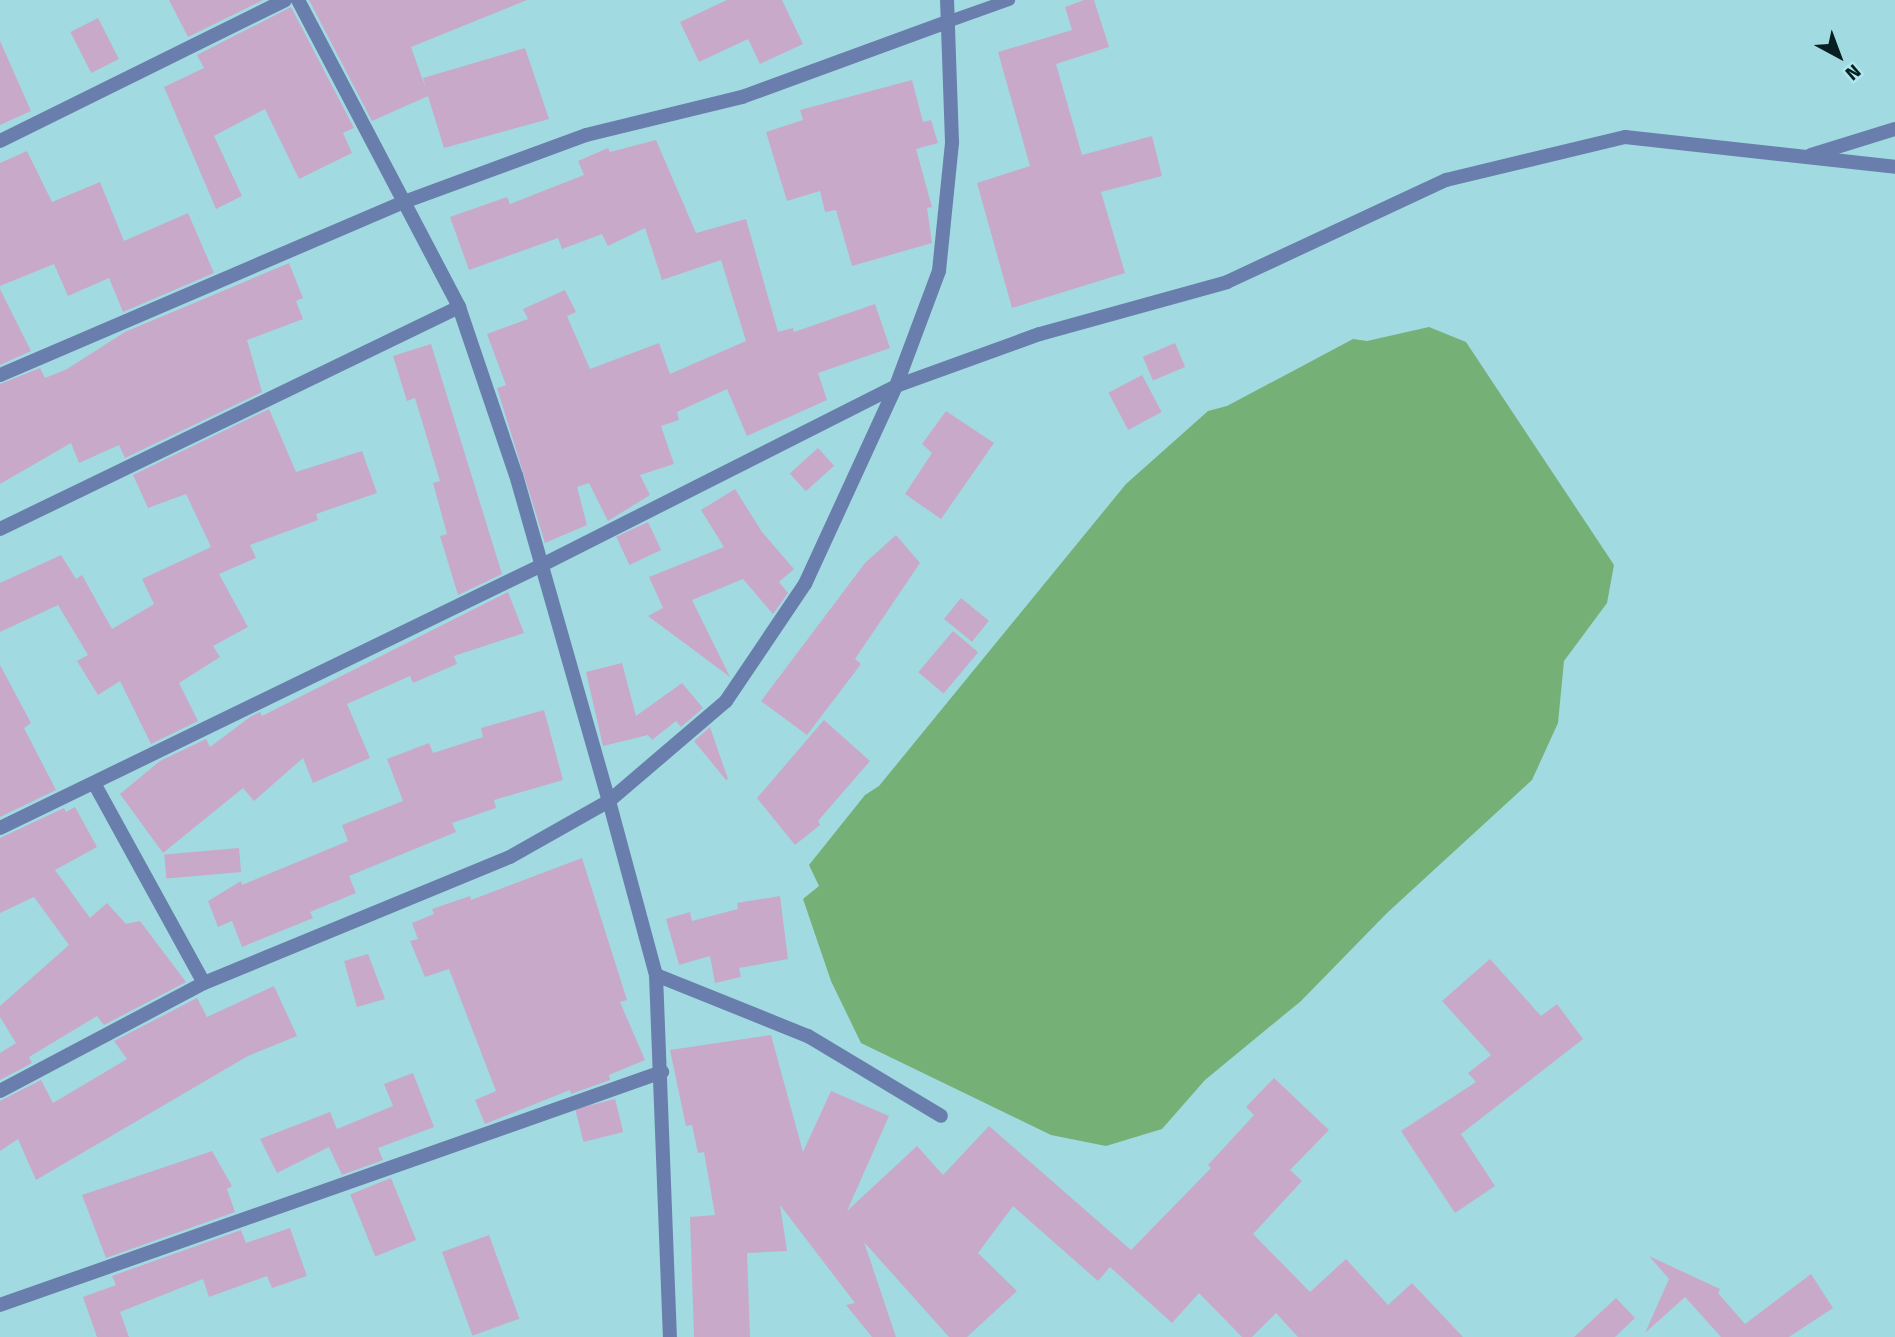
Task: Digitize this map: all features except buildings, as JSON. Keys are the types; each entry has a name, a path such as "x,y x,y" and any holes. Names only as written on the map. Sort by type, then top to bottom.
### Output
{"street":[{"path":"0,141 285,0"},
{"path":"298,0 459,307 542,565 609,801 656,975 662,1072 670,1337"},
{"path":"0,1091 204,983 510,857 609,801 726,701 805,584 896,386 939,271 952,142 947,0"},
{"path":"0,375 404,202 586,135 741,97 947,22"},
{"path":"1802,157 1895,129"},
{"path":"0,828 542,565 896,386 1040,334 1227,282 1446,180 1625,137 1895,167"},
{"path":"0,529 459,307"},
{"path":"93,783 204,983"},
{"path":"656,975 808,1036 941,1116"},
{"path":"0,1305 662,1072"}],"lane":[{"path":"947,22 1009,0"}],"green space":[{"path":"1429,327 1466,342 1614,565 1607,603 1564,661 1558,723 1532,780 1387,913 1301,1001 1205,1080 1162,1129 1106,1146 1051,1135 861,1043 831,981 803,899 819,886 809,865 865,795 879,786 1126,484 1208,411 1227,406 1353,339 1367,341"}]}
